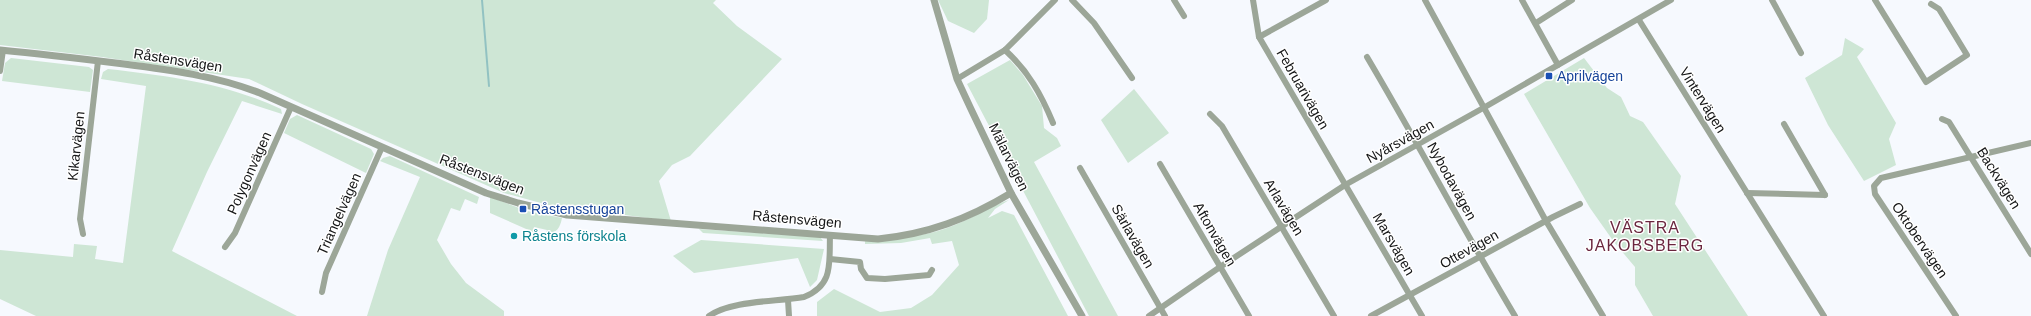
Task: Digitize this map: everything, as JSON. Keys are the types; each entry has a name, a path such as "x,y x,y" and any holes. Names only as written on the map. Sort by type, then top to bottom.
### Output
{"street":[{"name":"Mälarvägen","path":"934,0 958,79 1011,193 1082,316"},
{"path":"958,79 1005,50 1055,0"},
{"path":"1072,0 1094,24 1132,78"},
{"path":"1174,0 1184,16"},
{"name":"Februarivägen","path":"1253,0 1259,37 1345,185"},
{"path":"1259,37 1326,0"},
{"path":"1425,0 1486,107 1546,221 1603,316"},
{"path":"1522,0 1558,65"},
{"path":"1536,23 1572,0"},
{"name":"Nyårsvägen","path":"1149,316 1220,267 1345,185 1486,107 1639,20 1671,0"},
{"path":"1772,0 1801,53"},
{"path":"1875,0 1926,82 1967,55 1939,9 1931,4"},
{"name":"Vintervägen","path":"1639,20 1824,316"},
{"path":"0,71 1,50"},
{"name":"Råstensvägen","path":"1,50 98,61 207,76 242,86 486,193 518,203 567,214 878,239 920,233 958,220 1011,193"},
{"path":"1005,50 1018,62 1035,85 1054,123"},
{"name":"Nybodavägen","path":"1367,57 1515,316"},
{"name":"Kikarvägen","path":"83,234 80,219 98,61"},
{"name":"Polygonvägen","path":"225,247 235,233 292,107"},
{"name":"Arlavägen","path":"1210,114 1222,126 1334,316"},
{"name":"Backvägen","path":"1942,119 1949,122 2031,254"},
{"path":"1746,193 1825,195 1784,124"},
{"path":"1972,157 2031,143"},
{"name":"Triangelvägen","path":"322,292 326,274 382,147"},
{"name":"Oktobervägen","path":"1956,316 1875,194 1874,186 1881,178 1972,157"},
{"name":"Aftonvägen","path":"1160,164 1249,316"},
{"name":"Särlavägen","path":"1080,168 1165,316"},
{"name":"Marsvägen","path":"1345,185 1422,316"},
{"name":"Ottevägen","path":"1370,316 1580,204"},
{"path":"709,316 715,312 733,306 788,300 804,297 815,292 822,285 828,273 830,259 830,235"},
{"path":"830,259 860,262 861,268 867,278 908,278 929,275 932,270"},
{"path":"788,300 789,316"}],"green space":[{"path":"0,0 716,0 713,3 737,26 782,59 690,156 672,165 659,181 671,221 548,205 504,193 249,79 102,57 0,45"},
{"path":"938,0 989,0 987,19 974,33 948,21"},
{"path":"1845,38 1864,49 1857,57 1896,123 1889,139 1896,165 1864,181 1828,125 1805,78 1842,55"},
{"path":"11,58 89,67 93,70 90,92 2,81 5,63"},
{"path":"1584,58 1607,88 1621,97 1630,116 1643,122 1681,176 1675,204 1748,316 1653,316 1635,285 1635,267 1614,242 1590,208 1524,94"},
{"path":"1010,60 1023,75 1042,106 1044,128 1057,138 1061,146 1034,162 1118,316 1089,316 967,84"},
{"path":"108,69 175,78 218,87 260,100 281,109 282,114 242,101 207,172 172,251 297,316 36,316 0,299 0,250 73,257 74,244 97,246 95,259 123,263 146,86 101,79 103,72"},
{"path":"1134,89 1169,133 1128,163 1101,120"},
{"path":"297,115 371,149 374,154 366,173 284,133 290,119"},
{"path":"390,156 479,197 477,204 465,199 460,211 451,208 437,240 451,264 466,283 504,311 504,316 367,316 388,250 420,177 380,161 383,158"},
{"path":"490,197 527,211 562,218 560,225 555,231 550,233 546,234 547,230 534,227 533,232 490,213"},
{"path":"1009,200 995,209 988,218 1002,211 1014,215 1068,316 817,316 817,302 834,289 880,312 911,308 932,295 959,265 952,241 932,244 930,238 901,243 865,244 865,240 911,236 938,231"},
{"path":"699,229 820,237 823,241 703,233"},
{"path":"701,240 824,249 817,280 810,287 798,258 694,273 673,256"}],"waterway":[{"path":"482,0 489,86"}],"place":[{"name":"Aprilvägen","path":"1549,76"},
{"name":"Råstensstugan","path":"523,209"},
{"name":"Råstens förskola","path":"514,236"}],"district":[{"name":"VÄSTRA JAKOBSBERG","path":"1645,236"}]}
